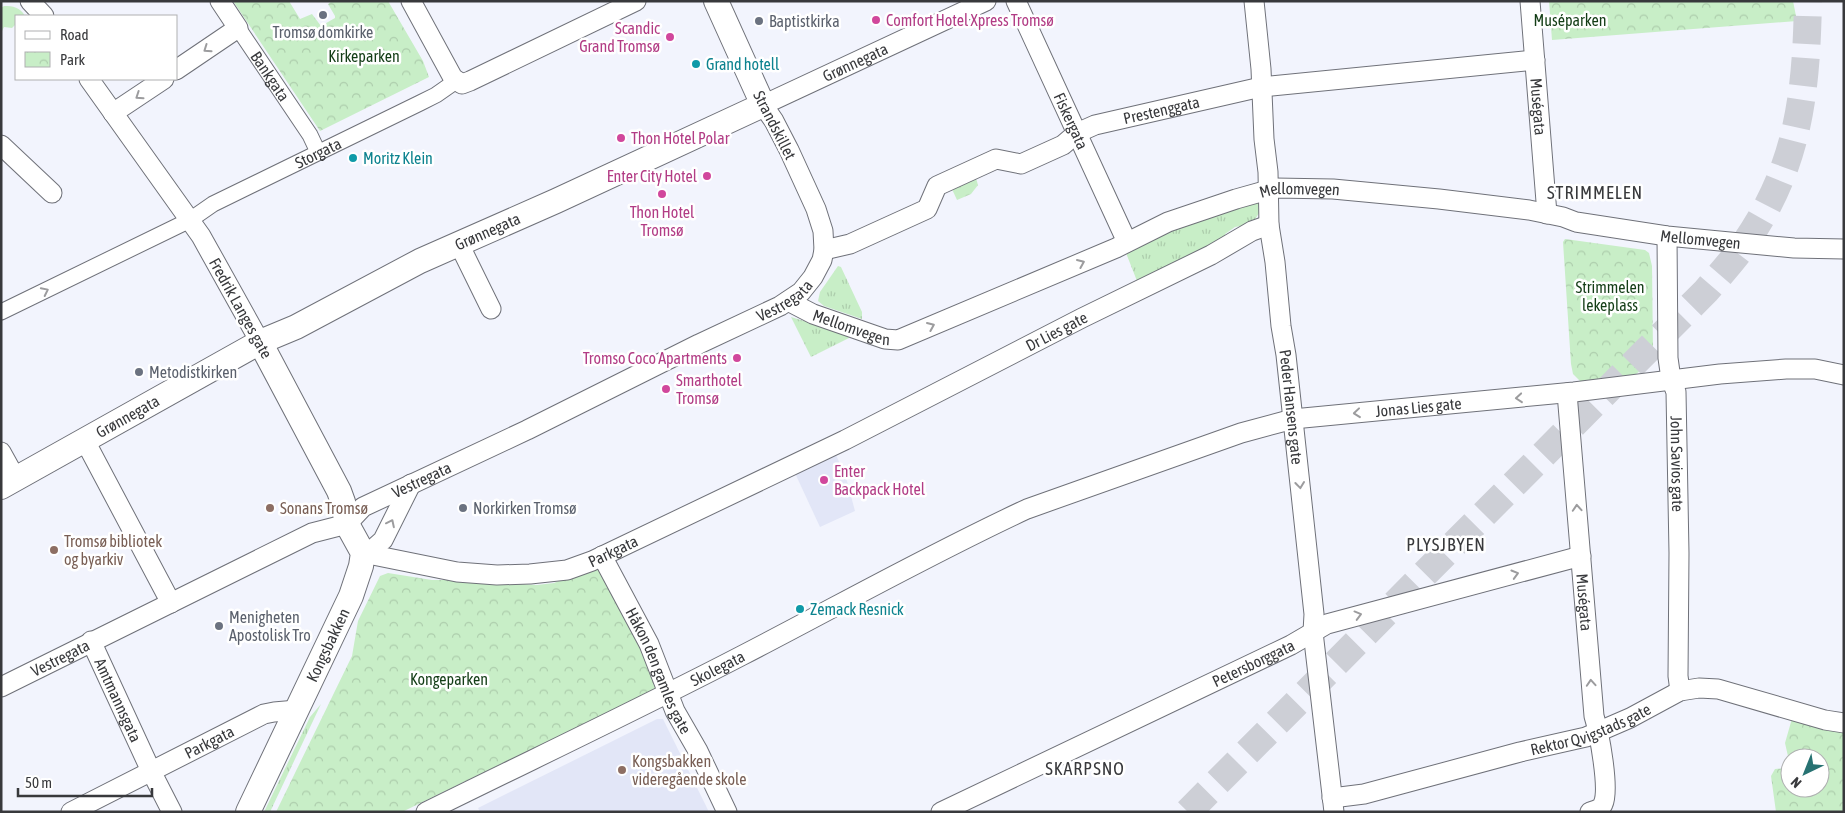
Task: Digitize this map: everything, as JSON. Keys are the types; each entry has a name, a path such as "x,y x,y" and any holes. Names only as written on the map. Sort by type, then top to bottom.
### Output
{"street":[{"path":"30,1 43,15"},
{"name":"Bankgata","path":"220,1 310,135 318,152"},
{"path":"411,1 456,81"},
{"name":"Storgata","path":"1,312 190,220 213,204 428,99 456,81 462,84 470,81 636,1"},
{"name":"Strandskillet","path":"716,1 763,104 778,128 816,210 823,231 824,250"},
{"name":"Grønnegata","path":"9,483 84,439 260,342 284,333 370,289 395,274 986,1"},
{"name":"Fiskergata","path":"1016,1 1127,242"},
{"name":"Peder Hansens gate","path":"1254,1 1261,69 1269,226 1273,243 1314,614 1313,632 1333,805"},
{"name":"Muségata","path":"1530,1 1547,214"},
{"path":"178,69 238,28"},
{"name":"Prestenggata","path":"824,250 850,244 927,209 937,186 988,162 996,159 1021,164 1063,145 1077,133 1095,125 1261,87 1535,60"},
{"name":"Fredrik Langes gate","path":"90,80 210,250 339,491 347,524 363,553"},
{"path":"113,113 162,80"},
{"path":"1,145 52,193"},
{"name":"Mellomvegen","path":"788,301 813,314 885,339 898,340 1190,214 1275,188 1333,189 1448,200 1547,214 1576,222 1667,236 1794,248 1844,249"},
{"name":"Dr Lies gate","path":"845,440 1073,322 1212,256 1224,246 1252,231 1269,226"},
{"name":"John Savios gate","path":"1667,236 1668,358 1671,379 1676,392 1679,553 1678,676 1680,691"},
{"path":"459,244 491,309"},
{"name":"Vestregata","path":"1,687 312,533 347,524 363,507 527,430 788,301 806,286 818,268 824,250"},
{"name":"Jonas Lies gate","path":"1007,518 1027,509 1233,436 1292,420 1567,393 1671,379 1815,369 1844,375"},
{"name":"Muségata","path":"1567,393 1594,716 1599,731 1605,797 1603,803 1595,810"},
{"path":"84,439 171,603"},
{"name":"Parkgata","path":"363,553 457,572 504,575 567,570 602,556 845,440"},
{"path":"1,452 9,483"},
{"path":"363,553 374,548 383,540 411,484"},
{"name":"Skolegata","path":"426,812 456,805 921,560 1007,518"},
{"name":"Kongsbakken","path":"248,812 351,596 361,566 363,553"},
{"name":"Håkon den gamles gate","path":"602,556 649,644 675,711 698,751 727,812"},
{"name":"Petersborggata","path":"942,812 1291,645 1327,624 1581,556"},
{"name":"Amtmannsgata","path":"91,642 172,812"},
{"name":"Rektor Qvigstads gate","path":"1333,805 1364,794 1576,739 1630,718 1680,691 1704,688 1718,689 1844,724"},
{"name":"Parkgata","path":"70,812 264,714 297,710"}],"shaded area":[{"path":"834,450 847,481 855,511 820,527 794,471"},
{"name":"Kongsbakken videregående skole","path":"657,719 663,719 709,812 480,812 478,808"}],"green space":[{"name":"Kirkeparken","path":"233,1 289,1 300,19 312,14 321,26 335,18 328,4 332,1 388,1 423,61 429,77 320,131"},
{"name":"Muséparken","path":"1549,1 1793,1 1797,21 1552,40"},
{"path":"10,6 21,11 24,15 15,15 15,25 12,28 4,27 1,33 1,8"},
{"path":"975,175 978,185 971,194 957,200 951,187"},
{"path":"1258,202 1261,204 1261,210 1252,224 1235,227 1225,234 1225,240 1137,281 1126,253 1181,225"},
{"name":"Strimmelen lekeplass","path":"1565,239 1645,250 1649,253 1652,266 1653,352 1646,364 1636,374 1581,382 1573,374 1563,242"},
{"path":"838,266 841,267 862,312 862,319 824,306 818,301 820,292"},
{"path":"791,317 847,334 849,338 811,357"},
{"name":"Kongeparken","path":"587,569 599,569 656,668 658,685 654,690 402,812 276,812 352,656 358,621 380,576 388,573 432,580 468,580 537,585 554,583"},
{"path":"321,704 270,812 264,812 310,717"},
{"path":"1793,715 1844,728 1844,812 1776,812 1771,776 1775,769 1780,769 1780,798 1830,798 1830,748 1786,748 1785,743"}],"tunnel":[{"path":"1188,812 1706,291 1738,253 1758,223 1774,193 1795,133 1805,70 1808,1"}],"place":[{"name":"Tromsø domkirke","path":"323,15"},
{"name":"Comfort Hotel Xpress Tromsø","path":"876,20"},
{"name":"Baptistkirka","path":"759,21"},
{"name":"Scandic Grand Tromsø","path":"670,37"},
{"name":"Grand hotell","path":"696,64"},
{"name":"Thon Hotel Polar","path":"621,138"},
{"name":"Moritz Klein","path":"353,158"},
{"name":"Enter City Hotel","path":"707,176"},
{"name":"Thon Hotel Tromsø","path":"662,194"},
{"name":"Tromso Coco Apartments","path":"737,358"},
{"name":"Metodistkirken","path":"139,372"},
{"name":"Smarthotel Tromsø","path":"666,389"},
{"name":"Enter Backpack Hotel","path":"824,480"},
{"name":"Sonans Tromsø","path":"270,508"},
{"name":"Norkirken Tromsø","path":"463,508"},
{"name":"Tromsø bibliotek og byarkiv","path":"54,550"},
{"name":"Zemack Resnick","path":"800,609"},
{"name":"Menigheten Apostolisk Tro","path":"219,626"},
{"name":"Kongsbakken videregående skole","path":"622,770"}],"district":[{"name":"STRIMMELEN","path":"1595,193"},
{"name":"PLYSJBYEN","path":"1446,545"},
{"name":"SKARPSNO","path":"1085,769"}]}
